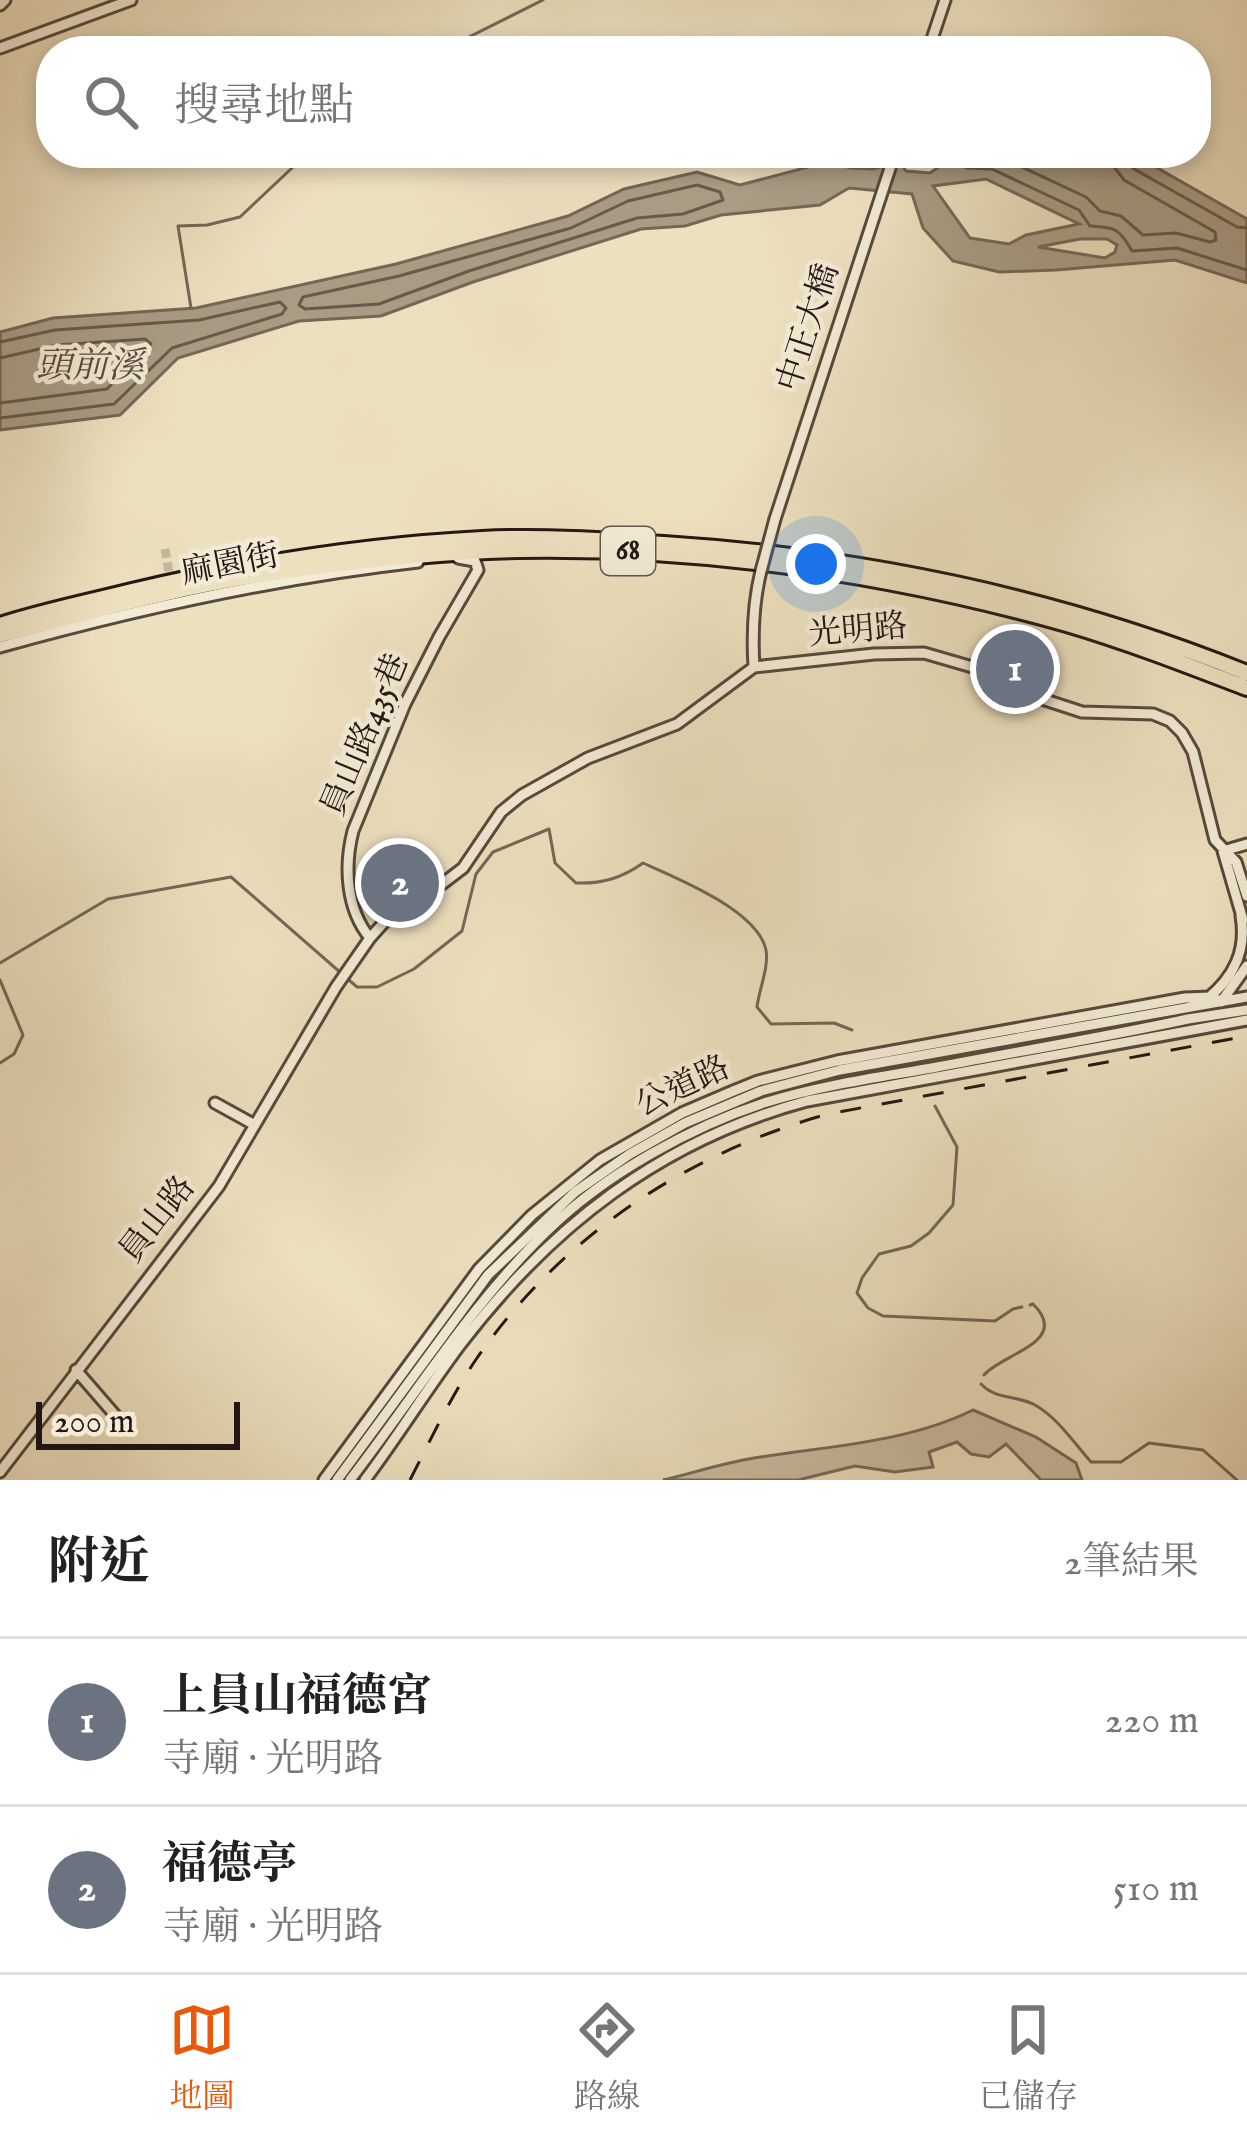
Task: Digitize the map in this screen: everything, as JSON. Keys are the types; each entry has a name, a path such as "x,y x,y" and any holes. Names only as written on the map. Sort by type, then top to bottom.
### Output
{"highway":[{"name":"68","path":"0,626 191,577 280,561 485,538 608,540 752,550 881,568 1040,604 1247,673"},
{"name":"68","path":"0,635 289,570 493,551 628,551 782,564 950,595 1152,651 1247,688"}],"street":[{"path":"0,48 131,0"},
{"path":"933,36 945,0"},
{"name":"中正大橋","path":"754,667 752,630 760,571 890,168"},
{"name":"麻園街","path":"0,647 95,621 271,584 440,560 475,561"},
{"name":"員山路435巷","path":"370,938 351,901 348,849 353,831 405,704 476,575 475,561"},
{"name":"光明路","path":"754,667 924,652 993,673 1042,699 1082,712 1146,713 1162,718 1182,733 1193,752 1215,840 1236,862 1247,896"},
{"path":"370,938 406,902 463,868 501,812 522,795 588,758 677,724 754,667"},
{"path":"1223,851 1247,844"},
{"name":"光明路","path":"1223,851 1247,930"},
{"name":"公道路","path":"1190,1030 1205,1017 1240,958 1241,916"},
{"name":"員山路","path":"0,1472 206,1205 370,938"},
{"name":"公道路","path":"1122,1014 1186,1009 1216,999 1247,966"},
{"name":"公道路","path":"324,1480 479,1269 569,1183 625,1144 682,1113 840,1070 1122,1014 1247,997"},
{"name":"公道路","path":"350,1480 505,1274 580,1202 662,1149 773,1100 1247,1010"},
{"name":"公道路","path":"364,1480 460,1346 513,1282 587,1210 669,1156 747,1120 807,1101 1247,1020"},
{"name":"公道路","path":"337,1480 488,1275 542,1220 617,1162 732,1096"},
{"path":"215,1103 255,1125"},
{"path":"76,1370 115,1415"}],"shaded area":[{"path":"973,1410 1036,1437 1076,1463 1082,1480 1041,1480 1006,1444 989,1457 971,1454 957,1442 929,1452 933,1467 895,1472 855,1466 798,1480 663,1480 742,1460 894,1437"}],"water":[{"name":"頭前溪","path":"804,168 1157,168 1247,219 1247,283 1175,260 999,272 953,261 923,228 912,194 849,188 820,205 641,229 381,316 299,321 178,358 120,415 0,430 0,332 53,318 196,308 396,264 568,216 624,189 697,172 740,185","holes":["986,179 1079,224 1026,235 1009,244 970,238 933,186","1107,239 1117,245 1105,258 1038,247"]}],"waterway":[{"path":"471,36 543,0"},
{"path":"191,308 178,226 240,217 292,168"},
{"path":"0,963 108,899 231,877 357,987 377,987 414,969 462,931 476,874 493,852 549,829 555,863 576,883 611,879 643,863 714,898 748,922 766,950 757,1007 771,1024 834,1023 852,1030"},
{"path":"0,980 23,1035 14,1054 0,1063"},
{"path":"935,1106 957,1147 953,1205 911,1246 879,1254 857,1293 868,1308 883,1316 995,1321 1022,1307"},
{"path":"984,1375 1039,1338 1043,1317 1030,1305"},
{"path":"981,1384 993,1393 1043,1410 1091,1462 1121,1462 1149,1443 1203,1450 1237,1480"}],"tunnel":[{"path":"165,549 171,585"}],"railway":[{"path":"410,1480 468,1372 510,1314 588,1238 677,1176 776,1131 828,1114 1247,1036"}],"place":[{"name":"上員山福德宮","path":"1015,669"},
{"name":"福德亭","path":"400,883"}]}
